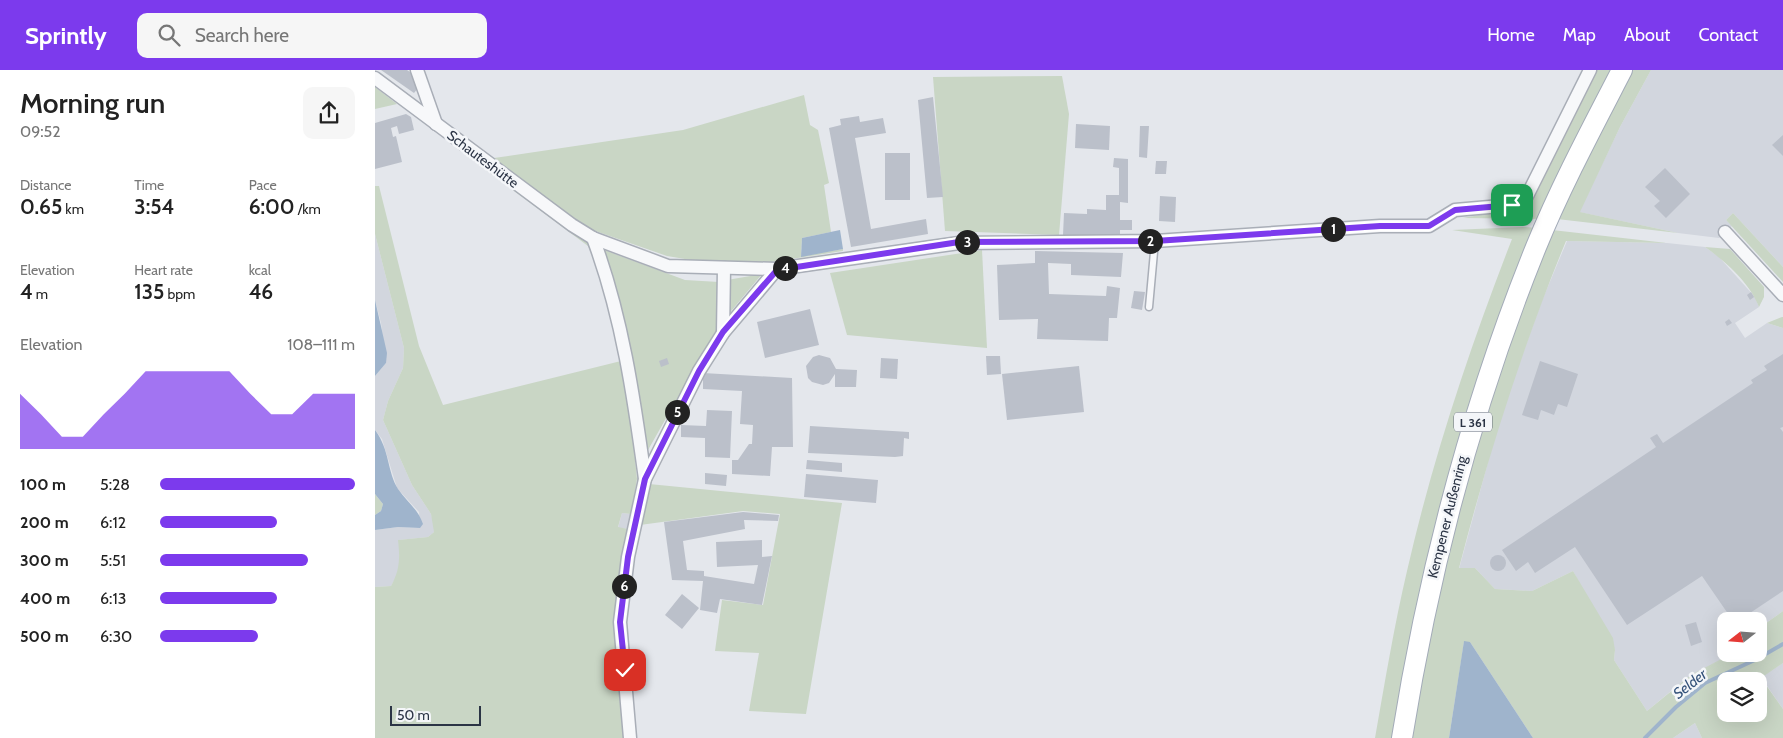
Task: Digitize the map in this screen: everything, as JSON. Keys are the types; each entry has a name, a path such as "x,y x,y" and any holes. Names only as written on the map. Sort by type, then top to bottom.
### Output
{"main road":[{"name":"Kempener Außenring","path":"1402,738 1426,604 1459,471 1505,328 1555,203 1622,70"}],"street":[{"path":"417,70 436,124"},
{"name":"Schauteshütte","path":"375,78 572,225 593,238 668,266 777,270 959,242 1155,241 1380,226 1429,226 1455,210 1512,205 1527,196 1589,70"},
{"path":"1725,232 1783,295"},
{"path":"593,238 607,276 621,338 645,479"},
{"path":"723,332 724,268"},
{"path":"630,738 620,622 628,557 645,479 699,371 723,332 777,270"}],"lane":[{"path":"1149,307 1155,241"}],"shaded area":[{"path":"1651,70 1783,70 1783,267 1733,213 1726,220 1732,226 1719,238 1678,233 1579,212 1620,127"},
{"path":"375,234 404,348 403,368 388,401 383,420 412,485 431,514 435,527 434,532 428,537 399,540 399,572 391,586 375,587 375,530 398,527 420,528 419,512 397,488 382,439 375,430 375,376 386,363 381,323 375,300"},
{"path":"1567,241 1667,243 1705,247 1719,257 1755,297 1759,307 1735,323 1745,338 1767,323 1783,328 1783,611 1767,622 1767,612 1717,612 1718,662 1677,686 1647,711 1614,660 1615,650 1573,571 1532,591 1495,589 1475,568 1459,569 1494,440 1541,303"},
{"path":"622,513 631,514 628,529 618,528"},
{"path":"1783,663 1783,709 1767,686 1767,673"},
{"path":"1695,723 1702,738 1673,738"}],"green space":[{"path":"1594,70 1615,70 1542,219 1463,218 1523,207 1531,200"},
{"path":"1630,70 1651,70 1620,127 1580,212 1678,233 1557,219"},
{"path":"1062,76 1069,114 1059,235 945,231 933,77"},
{"path":"375,87 397,104 375,109"},
{"path":"804,95 810,125 818,130 829,183 824,185 831,232 802,238 801,256 843,249 843,251 765,263 703,262 667,256 584,227 494,158 683,130"},
{"path":"475,162 582,238 592,247 600,268 588,246"},
{"path":"375,186 379,186 419,346 443,405 621,361 631,419 637,479 631,514 622,513 618,527 628,529 614,614 625,738 375,738 375,587 391,586 394,580 399,564 398,540 428,537 434,532 431,514 412,485 383,420 388,401 403,368 404,348 375,234"},
{"path":"1733,213 1783,267 1783,282 1726,220"},
{"path":"1538,228 1394,738 1375,738 1402,592 1428,486 1467,361 1512,239 1452,230"},
{"path":"1552,230 1667,243 1566,241 1520,362 1482,485 1459,568 1475,568 1495,589 1532,591 1573,571 1613,638 1614,660 1647,711 1691,675 1717,661 1767,662 1767,622 1783,611 1783,663 1767,674 1767,672 1717,672 1717,722 1767,722 1767,686 1783,709 1783,738 1702,738 1695,723 1673,738 1533,738 1470,642 1464,642 1449,738 1409,738 1425,643 1487,401"},
{"path":"1705,247 1730,249 1764,287 1764,297 1759,307 1750,289 1736,273"},
{"path":"604,250 685,280 719,282 719,325 648,450"},
{"path":"982,250 987,348 847,335 830,273"},
{"path":"762,274 727,316 727,280"},
{"path":"1782,317 1783,328 1767,323"},
{"path":"649,484 842,503 806,714 749,711 759,653 715,651 722,600 763,605 780,514 743,511 640,525"},
{"path":"375,494 383,504 381,511 375,515"}],"water":[{"path":"840,230 843,249 801,257 802,238"},
{"path":"375,300 387,353 386,363 375,376"},
{"path":"375,430 386,453 394,482 421,519 423,524 420,528 398,527 375,530 375,515 381,511 383,504 375,494"},
{"path":"1464,641 1470,642 1533,738 1449,738"}],"building":[{"path":"381,70 407,70 413,74 418,88 414,93"},
{"path":"933,97 943,197 927,198 918,100"},
{"path":"406,114 411,117 414,130 399,134 397,126 391,128 393,137 396,136 402,162 375,169 375,123"},
{"path":"859,116 860,122 883,118 886,133 855,138 871,229 926,219 928,234 851,247 829,128 841,125 840,119"},
{"path":"1076,124 1110,126 1109,150 1075,148"},
{"path":"1140,126 1149,126 1147,158 1139,157"},
{"path":"1783,135 1783,156 1772,145"},
{"path":"885,153 910,153 910,200 885,200"},
{"path":"1114,158 1128,159 1128,203 1120,202 1120,220 1132,220 1132,230 1120,230 1120,236 1063,235 1064,213 1087,214 1087,209 1106,210 1106,195 1119,195 1119,168 1113,167"},
{"path":"1156,161 1167,161 1166,174 1155,174"},
{"path":"1665,168 1690,194 1666,218 1654,206 1660,201 1645,187"},
{"path":"1160,196 1176,197 1175,222 1159,221"},
{"path":"1035,251 1123,253 1121,277 1071,275 1071,264 1048,263 1049,294 1106,296 1107,286 1120,288 1117,318 1109,318 1108,341 1037,339 1038,319 999,320 997,265 1035,263"},
{"path":"1134,291 1145,292 1142,310 1131,308"},
{"path":"1751,292 1754,297 1750,300 1747,295"},
{"path":"810,309 819,345 765,358 757,322"},
{"path":"1729,319 1732,323 1727,326 1725,322"},
{"path":"1783,354 1783,427 1780,428 1783,432 1783,591 1752,612 1727,612 1702,576 1627,625 1575,547 1535,573 1528,562 1516,571 1502,550 1656,447 1650,438 1657,434 1663,443 1753,383 1751,380 1767,370 1764,366"},
{"path":"819,355 830,358 836,369 857,370 856,387 835,387 835,374 829,383 823,385 812,382 808,378 806,366 813,357"},
{"path":"986,356 1000,356 1001,374 987,375"},
{"path":"667,358 669,364 661,367 659,361"},
{"path":"881,358 898,359 897,379 880,378"},
{"path":"1540,361 1578,374 1567,407 1558,404 1554,415 1541,410 1538,420 1522,415"},
{"path":"1079,366 1084,412 1007,420 1002,374"},
{"path":"703,373 792,378 793,447 772,447 770,476 732,474 732,460 738,460 749,444 752,444 753,425 740,424 742,391 703,389"},
{"path":"707,410 732,411 730,458 705,457 705,438 681,437 681,425 706,426"},
{"path":"810,426 909,432 909,439 904,438 903,456 808,453"},
{"path":"807,460 842,463 842,472 806,469"},
{"path":"705,473 727,475 726,486 705,484"},
{"path":"806,474 878,480 876,503 804,497"},
{"path":"743,512 779,515 778,521 744,520 745,529 683,541 687,570 704,571 704,576 754,584 758,565 717,567 716,542 762,540 762,557 772,556 762,605 720,599 717,613 700,610 703,581 672,580 664,522"},
{"path":"1498,555 1504,557 1506,563 1504,569 1498,571 1492,569 1490,563 1492,557"},
{"path":"682,594 699,608 682,629 665,615"},
{"path":"1696,622 1702,642 1691,646 1685,625"}],"waterway":[{"name":"Selder","path":"1645,738 1676,707 1705,683 1757,659 1783,644"}],"route":[{"path":"625,670 620,622 628,557 645,479 699,371 723,332 752,296 777,270 959,242 1155,241 1380,226 1429,226 1455,210 1512,205"}]}
